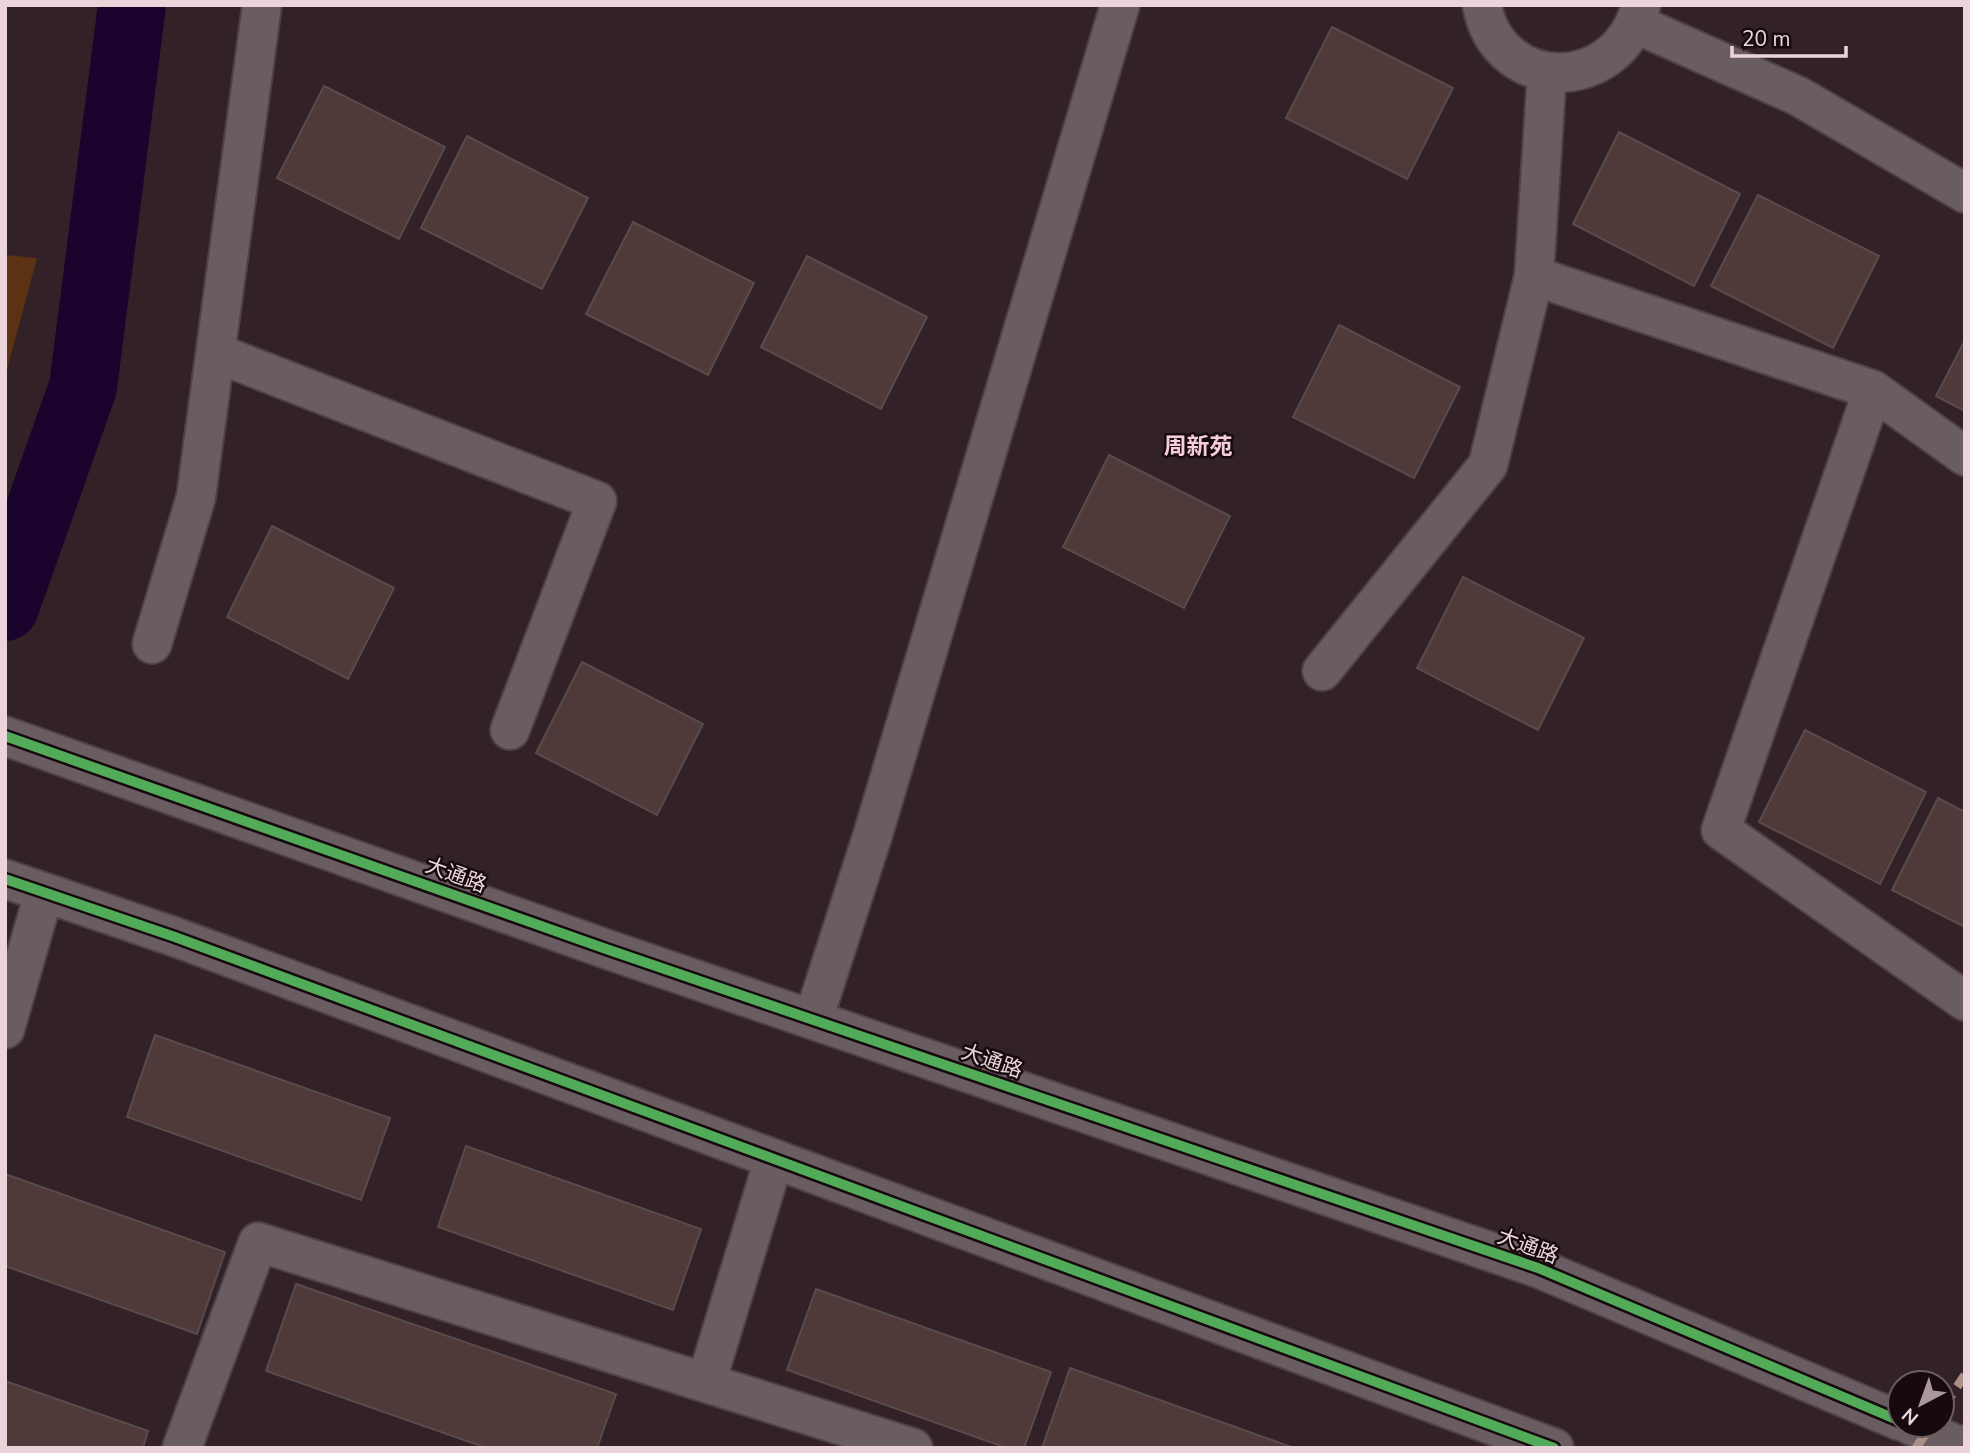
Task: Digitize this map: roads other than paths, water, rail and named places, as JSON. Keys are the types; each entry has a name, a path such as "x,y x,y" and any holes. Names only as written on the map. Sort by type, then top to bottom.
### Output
{"street":[{"path":"152,644 196,497 262,5"},
{"path":"813,1020 873,834 1120,5"},
{"path":"1482,5 1484,20 1499,44 1520,62 1547,72 1574,72 1601,63 1622,46 1639,15 1798,96 1965,193"},
{"path":"1322,671 1488,466 1534,276 1547,72"},
{"path":"1534,276 1873,390 1965,456"},
{"path":"216,353 597,501 510,730"},
{"path":"1873,390 1721,830 1965,1001"},
{"name":"大通路","path":"5,736 813,1020 1538,1269 1886,1415"},
{"path":"5,1029 20,884 175,937 1554,1448"},
{"path":"706,1383 774,1159"},
{"path":"182,1448 258,1242 913,1448"},
{"path":"1943,1439 1965,1448"}],"waterway":[{"path":"5,607 83,387 132,5"}],"district":[{"name":"周新苑","path":"1198,446"}]}
